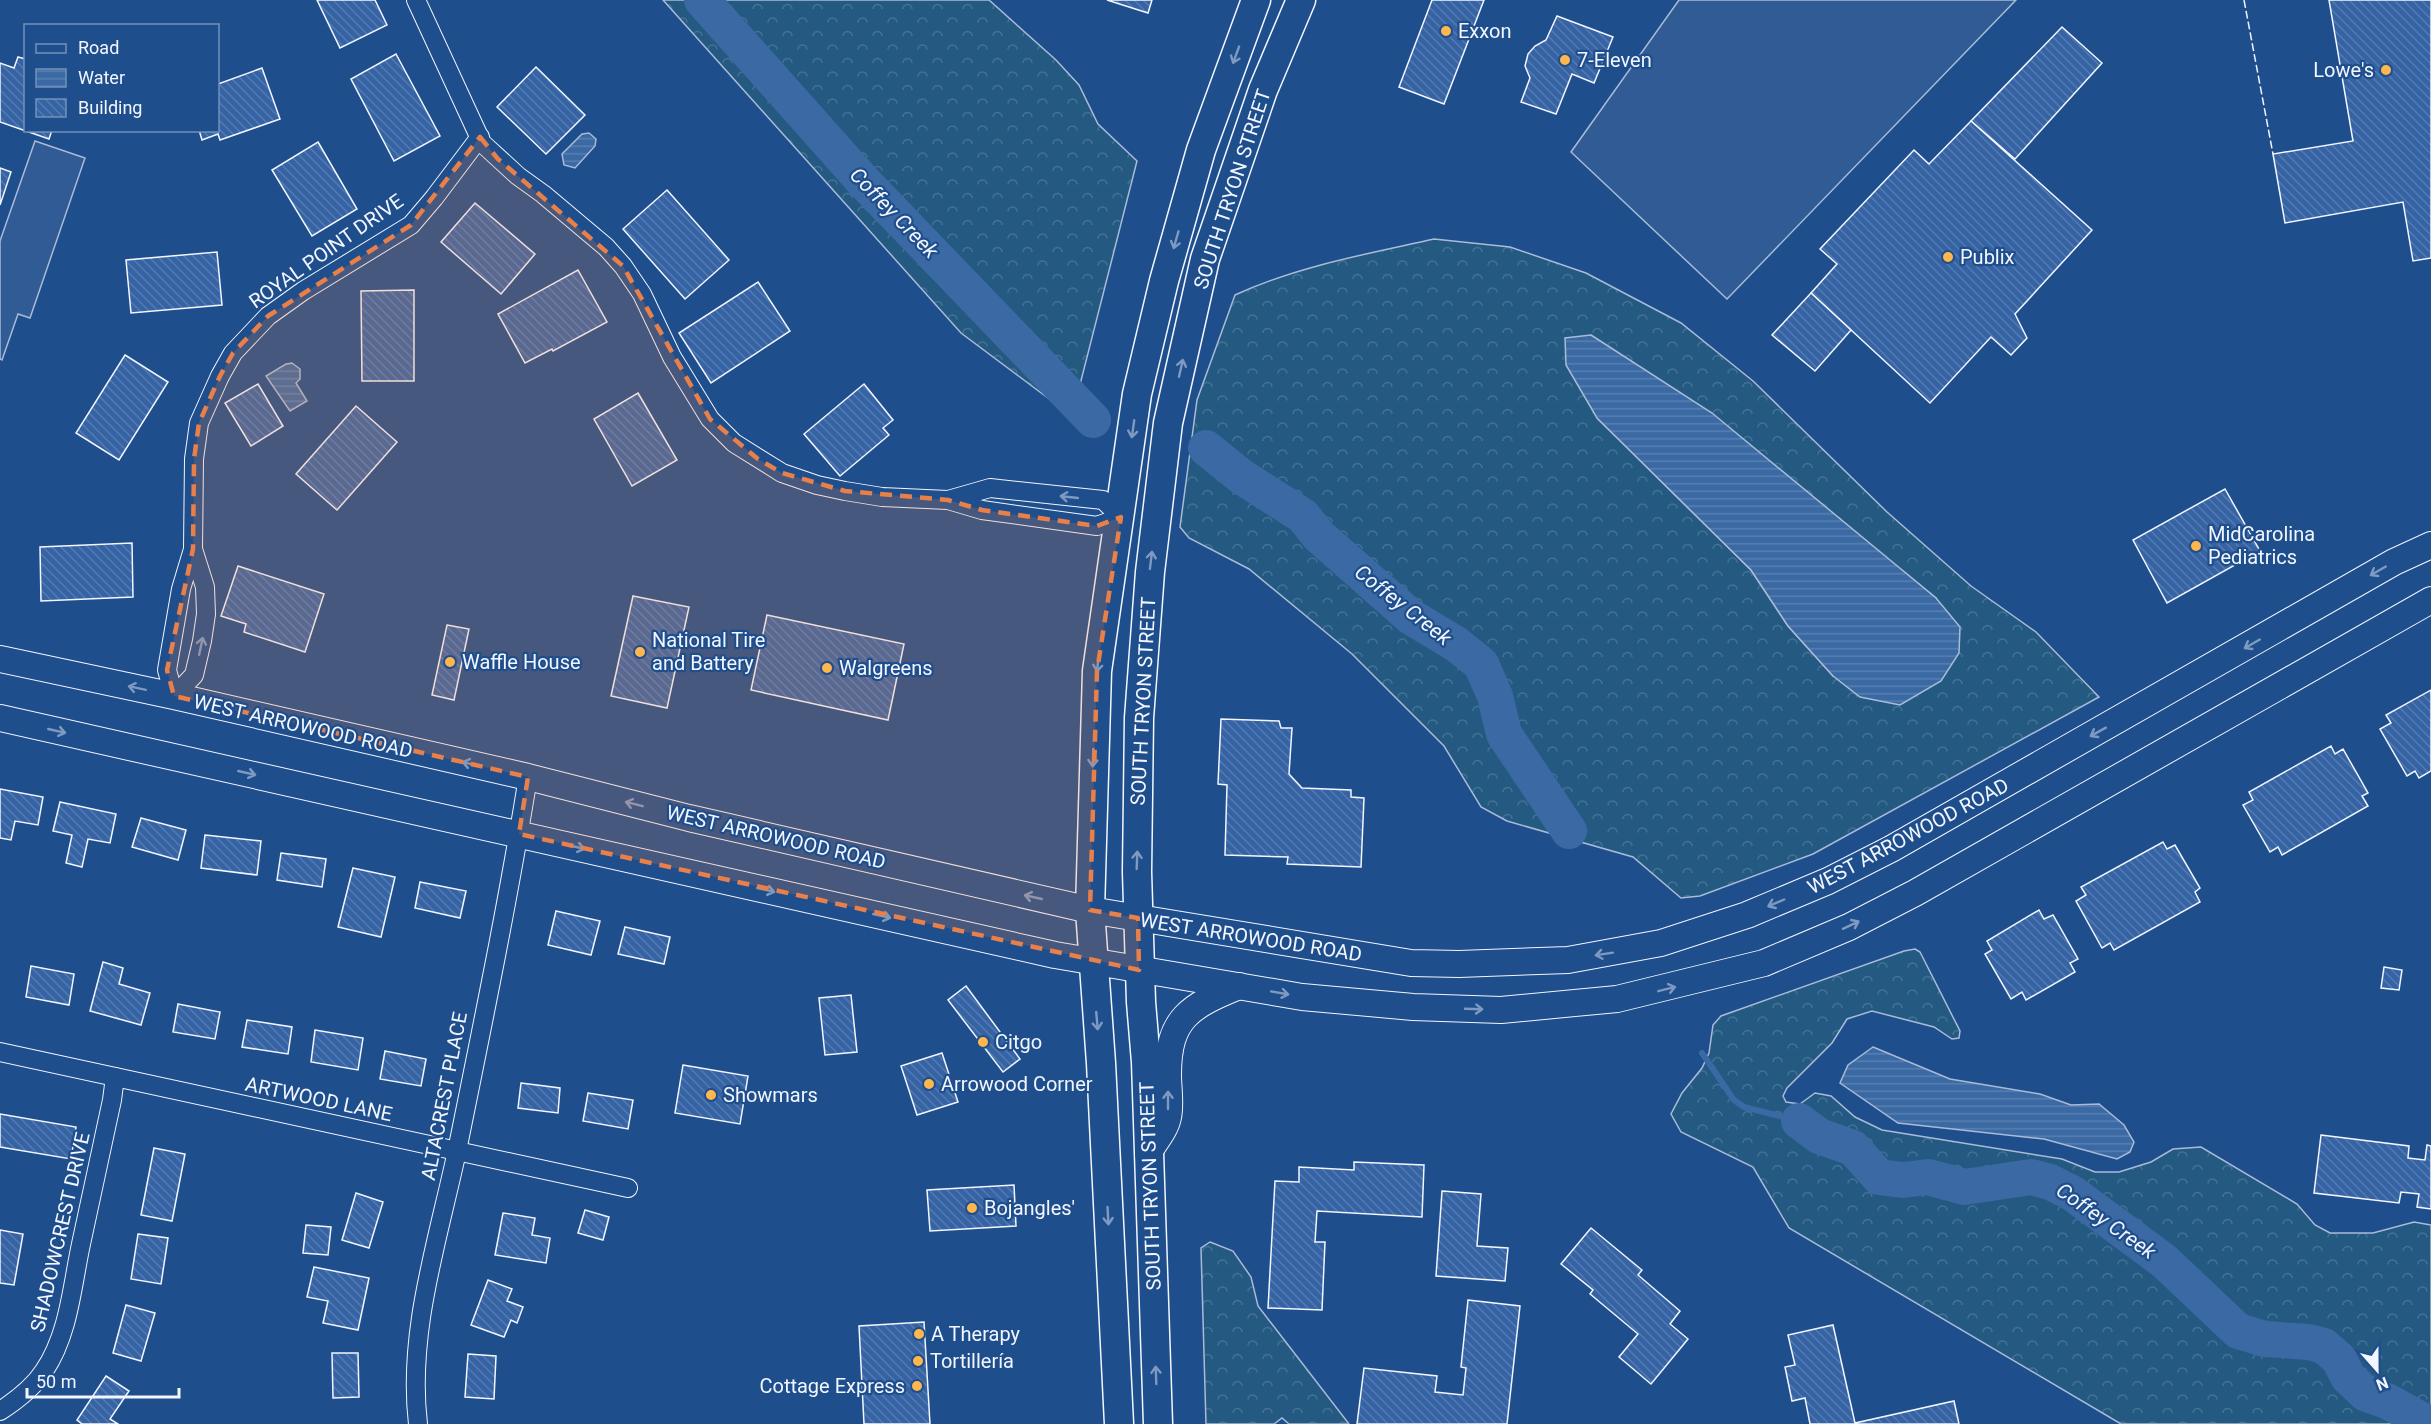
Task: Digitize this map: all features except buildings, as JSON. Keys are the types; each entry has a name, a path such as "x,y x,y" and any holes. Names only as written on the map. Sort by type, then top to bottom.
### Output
{"main road":[{"name":"SOUTH TRYON STREET","path":"1119,1424 1101,1063 1092,963 1090,910 1095,690 1102,627 1121,517 1137,394 1164,281 1201,150 1256,0"},
{"name":"SOUTH TRYON STREET","path":"1158,1424 1137,872 1139,718 1150,572 1168,423 1205,260 1263,90 1301,0"},
{"name":"WEST ARROWOOD ROAD","path":"0,659 174,696 528,777 689,818 1090,910 1411,963 1469,964 1568,960 1661,943 1747,915 1828,881 1891,849 2394,562 2431,545"},
{"path":"0,718 1092,963 1314,998 1413,1007 1501,1010 1617,999 1764,963 1849,927 1914,893 2406,612 2431,600"},
{"path":"1149,1154 1168,1118 1168,1052 1176,1027 1189,1011 1207,999 1239,986"}],"street":[{"path":"416,0 480,137 498,159 606,247 623,266 642,294 672,357 710,419 734,443 782,473 817,485 882,497 948,500 982,510 1097,526 1121,517 1103,500 990,488 948,500"},
{"name":"ROYAL POINT DRIVE","path":"174,696 167,670 182,589 193,549 194,471 200,423 205,407 233,353 268,316 303,291 411,225 480,137"},
{"name":"ROYAL POINT DRIVE","path":"174,696 194,675 206,614 205,587 193,549"},
{"name":"ALTACREST PLACE","path":"418,1424 415,1400 417,1354 425,1297 457,1152 528,777"},
{"name":"ARTWOOD LANE","path":"0,1052 628,1188"},
{"name":"SHADOWCREST DRIVE","path":"0,1411 36,1382 58,1345 72,1290 115,1077"}],"highlighted area":[{"path":"480,137 498,159 623,266 710,419 758,459 782,473 845,491 948,500 982,510 1097,526 1121,517 1097,671 1090,910 1138,918 1139,970 519,834 528,777 174,696 167,670 193,549 194,459 199,423 233,353 268,316 411,225"}],"green space":[{"path":"663,0 989,0 1056,60 1079,85 1098,124 1137,161 1072,416 961,333"},
{"path":"1434,239 1510,247 1586,273 1681,323 1753,381 1887,512 1971,586 2036,632 2099,697 1813,854 1700,896 1681,898 1633,857 1507,821 1481,807 1444,746 1352,654 1249,569 1189,538 1180,527 1197,400 1235,295 1308,268","holes":["1597,418 1904,572 1936,598 1833,676 1788,626 1751,570"]},
{"path":"1915,949 1920,952 1960,1031 1959,1038 1952,1039 1934,1027 1872,1011 1847,1019 1832,1043 1787,1088 1783,1096 1786,1102 1800,1104 1815,1093 1831,1096 1855,1117 1882,1130 2062,1159 2095,1172 2119,1172 2151,1162 2173,1149 2201,1147 2297,1204 2315,1225 2330,1233 2373,1233 2414,1222 2431,1225 2431,1424 2121,1424 1789,1228 1753,1167 1681,1132 1671,1114 1682,1093 1702,1068 1709,1053 1713,1025 1721,1016"},
{"path":"1210,1242 1233,1251 1251,1277 1258,1306 1349,1424 1289,1424 1282,1418 1274,1424 1206,1424 1201,1248"}],"shaded area":[{"path":"1679,0 2016,0 1727,299 1571,152"},
{"path":"35,141 85,158 30,318 18,314 2,360 0,359 0,241"}],"water":[{"path":"589,133 596,139 595,146 575,168 564,165 562,154 582,134"},
{"path":"1591,335 1712,413 1936,598 1960,627 1959,653 1941,681 1900,705 1860,697 1833,676 1788,626 1751,570 1597,418 1566,365 1565,338"},
{"path":"292,363 300,369 300,379 296,383 307,401 290,411 266,376"},
{"path":"1873,1047 1950,1079 2040,1094 2071,1105 2099,1104 2124,1125 2134,1142 2130,1152 2117,1159 2044,1139 1898,1123 1840,1083 1848,1065"}],"waterway":[{"name":"Coffey Creek","path":"702,0 864,182 1093,420"},
{"name":"Coffey Creek","path":"1206,448 1242,477 1303,516 1319,536 1411,617 1456,644 1481,664 1495,696 1504,734 1569,831"},
{"name":"Coffey Creek","path":"1702,1053 1734,1100 1744,1107 1799,1121"},
{"name":"Coffey Creek","path":"1799,1121 1819,1136 1853,1148 1879,1177 1903,1180 1928,1177 1965,1187 2031,1177 2050,1182 2072,1193 2164,1261 2238,1331 2265,1339 2309,1342 2324,1346 2339,1359 2348,1377 2366,1394 2387,1401 2425,1422 2431,1422"}],"fence":[{"path":"2244,0 2273,154"}],"place":[{"name":"Exxon","path":"1446,31"},
{"name":"7-Eleven","path":"1565,60"},
{"name":"Lowe's","path":"2386,70"},
{"name":"Publix","path":"1948,257"},
{"name":"MidCarolina Pediatrics","path":"2196,546"},
{"name":"National Tire and Battery","path":"640,652"},
{"name":"Waffle House","path":"450,662"},
{"name":"Walgreens","path":"827,668"},
{"name":"Citgo","path":"983,1042"},
{"name":"Arrowood Corner","path":"929,1084"},
{"name":"Showmars","path":"711,1095"},
{"name":"Bojangles'","path":"972,1208"},
{"name":"A Therapy","path":"919,1334"},
{"name":"Tortillería","path":"918,1361"},
{"name":"Cottage Express","path":"917,1386"}]}
